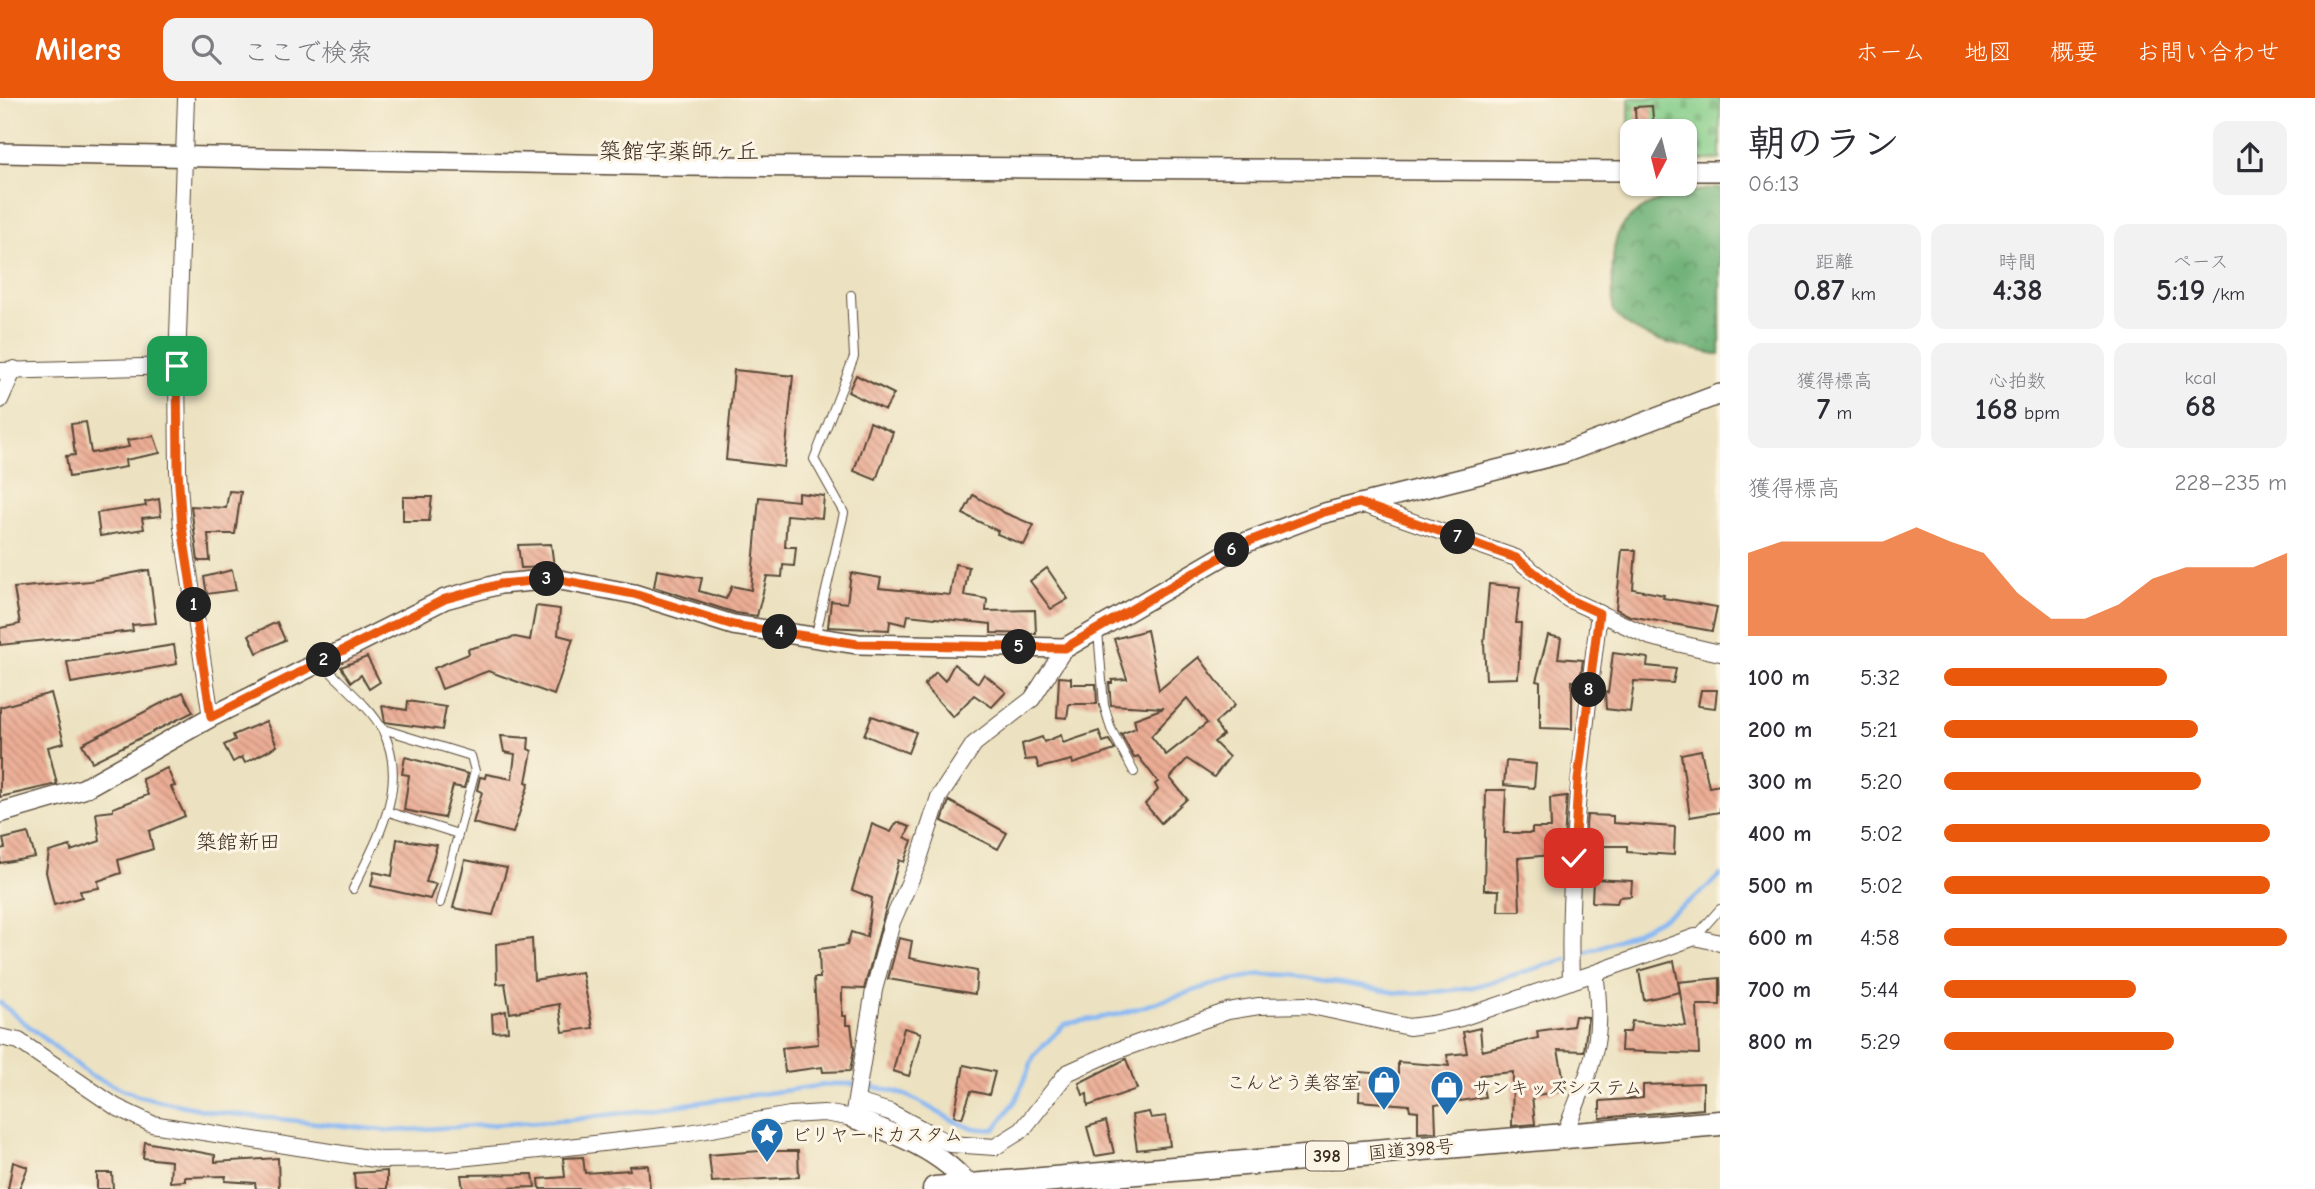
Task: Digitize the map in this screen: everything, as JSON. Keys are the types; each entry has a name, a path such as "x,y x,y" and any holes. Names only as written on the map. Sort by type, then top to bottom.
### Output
{"highway":[{"name":"国道398号","path":"935,1189 1720,1123"}],"street":[{"path":"186,98 177,366 178,470 182,527 211,717"},
{"path":"0,153 681,166 1620,171"},
{"path":"1698,171 1720,171"},
{"path":"0,400 7,370 177,366"},
{"path":"856,1105 874,990 892,922 917,865 939,797 974,744 1032,699 1065,648 1247,542 1321,513 1564,453 1720,394"},
{"path":"1359,503 1516,558 1568,599 1651,637 1720,653"},
{"path":"0,813 83,789 211,717 445,599 500,584 555,579 634,594 733,625 858,644 1065,648"},
{"path":"1571,975 1578,780 1599,613"},
{"path":"0,1037 19,1041 116,1107 152,1124 381,1160 449,1159 689,1133 790,1115 824,1113 856,1105 890,1112 950,1144 995,1147 1022,1130 1067,1073 1116,1051 1228,1011 1259,1006 1307,1005 1409,1027 1461,1018 1571,975 1595,973 1695,937 1720,943"},
{"path":"1564,1136 1596,1053 1601,1012 1595,973"},
{"path":"856,1105 884,1130 940,1159 971,1188"}],"lane":[{"path":"815,638 844,513 814,459 854,357 851,295"},
{"path":"1098,629 1104,705 1111,729 1134,772"},
{"path":"320,662 383,729 389,748 393,780 389,812 353,889"},
{"path":"383,729 471,756 475,771 440,903"},
{"path":"389,812 458,834"},
{"path":"1695,937 1720,909"}],"green space":[{"path":"1629,98 1720,98 1720,160 1698,160 1698,119 1629,119"},
{"path":"1720,188 1720,355 1648,336 1634,329 1613,311 1615,242 1626,222 1636,213 1663,199 1698,196 1698,191"}],"building":[{"path":"1652,106 1653,119 1636,119 1635,107"},
{"path":"734,370 793,376 784,467 726,460"},
{"path":"856,375 894,394 885,410 848,392"},
{"path":"86,422 91,453 129,447 127,440 154,436 160,453 125,460 126,467 69,477 66,456 75,455 71,424"},
{"path":"870,422 893,432 876,480 854,471"},
{"path":"229,491 241,492 235,534 208,534 210,561 198,561 191,506 226,508"},
{"path":"798,493 824,496 822,518 787,515 785,547 796,547 794,566 783,565 782,577 767,576 757,616 736,613 654,587 657,570 702,578 699,591 726,599 732,586 751,590 759,497 798,501"},
{"path":"973,495 1034,525 1024,545 997,534 998,531 963,514"},
{"path":"403,497 432,497 429,521 403,521"},
{"path":"159,499 161,516 142,518 144,529 100,536 97,513 146,506 145,502"},
{"path":"551,544 554,567 521,568 518,545"},
{"path":"1622,550 1636,550 1633,589 1664,595 1663,598 1717,607 1712,631 1630,616 1616,609"},
{"path":"955,564 969,567 964,595 987,599 986,611 1035,610 1036,634 991,633 991,624 908,615 906,625 890,621 889,630 828,627 831,601 847,603 851,573 881,578 879,588 950,595"},
{"path":"1047,568 1068,599 1051,609 1030,581"},
{"path":"149,570 156,623 132,625 133,631 0,645 0,628 20,624 14,588 90,581"},
{"path":"232,570 236,590 207,594 204,577"},
{"path":"1489,584 1520,587 1516,623 1521,623 1518,678 1486,679 1484,643"},
{"path":"536,606 560,609 558,635 573,639 554,695 488,671 442,689 434,668 469,654 468,649 515,637 530,640"},
{"path":"277,622 285,640 257,653 249,635"},
{"path":"1147,630 1159,690 1199,657 1235,705 1215,723 1223,735 1214,742 1229,757 1214,777 1187,759 1170,778 1187,799 1161,823 1145,804 1158,790 1155,784 1158,782 1138,756 1134,758 1121,734 1136,728 1134,719 1164,708 1111,705 1109,683 1112,683 1112,680 1127,679 1114,639","holes":["1187,698 1207,723 1166,755 1151,736"]},
{"path":"1548,635 1561,638 1558,658 1583,660 1580,682 1572,681 1572,729 1540,728 1540,682 1536,681"},
{"path":"174,645 177,664 71,683 67,662"},
{"path":"1613,653 1648,658 1647,666 1676,669 1673,683 1634,681 1630,712 1606,709 1605,692 1608,693"},
{"path":"367,657 380,682 369,689 361,675 351,682 341,667"},
{"path":"954,664 978,683 984,674 1006,692 992,707 974,695 953,717 924,685 936,672 945,681"},
{"path":"1059,677 1071,678 1071,684 1096,684 1097,704 1069,704 1067,718 1057,717"},
{"path":"1701,690 1717,690 1715,708 1698,706"},
{"path":"183,692 193,712 92,762 82,744"},
{"path":"51,693 64,743 48,747 57,784 0,797 0,707"},
{"path":"408,701 446,707 442,730 385,722 382,706 407,710"},
{"path":"872,716 916,732 908,753 864,735"},
{"path":"266,721 277,746 245,763 242,757 233,762 224,745 235,740 233,735"},
{"path":"1099,731 1103,742 1109,740 1115,750 1073,764 1072,760 1039,768 1036,759 1025,760 1022,744 1042,737 1044,742 1061,735 1063,743"},
{"path":"501,736 529,738 528,749 532,751 526,782 529,783 513,833 473,823 482,792 477,790 480,777 485,778 486,774 512,779 515,754 504,752"},
{"path":"1701,750 1709,787 1720,785 1720,812 1690,817 1681,754"},
{"path":"405,757 468,774 464,788 453,786 444,818 404,810 409,775 402,774"},
{"path":"1506,761 1536,764 1534,788 1504,785"},
{"path":"167,768 175,786 171,787 185,816 149,831 153,849 118,860 121,873 98,881 99,888 80,891 82,897 54,905 46,872 49,852 70,846 71,851 100,841 96,813 113,811 113,808 148,795 142,779"},
{"path":"1486,790 1506,790 1504,833 1532,833 1532,828 1551,828 1550,798 1567,796 1563,854 1518,858 1520,911 1498,911 1499,890 1484,890"},
{"path":"949,801 1007,833 998,849 942,821"},
{"path":"1587,815 1613,816 1613,823 1675,827 1674,855 1627,852 1627,846 1584,846"},
{"path":"897,822 910,827 905,837 912,841 904,862 899,860 864,989 842,988 842,1016 846,1016 846,1025 851,1025 854,1049 850,1071 823,1072 822,1067 785,1072 782,1048 818,1044 814,978 820,978 819,949 847,945 851,932 867,937 872,898 852,890 872,824 891,832"},
{"path":"28,833 35,857 0,863 0,849 5,848 3,839"},
{"path":"397,839 437,845 426,882 436,884 430,899 371,886 374,872 392,876"},
{"path":"465,860 507,868 493,915 453,908"},
{"path":"1593,879 1632,881 1631,896 1619,897 1617,903 1592,902"},
{"path":"899,938 912,941 909,958 977,971 975,994 888,979"},
{"path":"532,939 534,980 582,972 593,1028 563,1032 559,1004 510,1013 505,983 497,984 496,944"},
{"path":"1674,961 1680,992 1644,1000 1639,971"},
{"path":"1720,978 1720,1005 1697,1005 1699,1054 1621,1051 1622,1032 1630,1032 1632,1021 1686,1026 1678,982"},
{"path":"506,1011 508,1031 493,1032 492,1014"},
{"path":"1575,1016 1588,1017 1584,1051 1558,1050 1566,1090 1532,1096 1535,1124 1512,1126 1513,1072 1480,1075 1485,1097 1435,1105 1436,1132 1418,1133 1418,1111 1410,1110 1409,1105 1359,1101 1360,1072 1398,1075 1398,1062 1449,1066 1447,1055 1467,1053 1463,1032 1480,1028 1482,1051 1538,1038 1537,1031 1573,1026"},
{"path":"904,1028 921,1033 909,1076 893,1071"},
{"path":"1126,1059 1137,1089 1088,1106 1087,1094 1083,1095 1079,1083"},
{"path":"964,1065 995,1072 989,1095 971,1091 962,1118 954,1116"},
{"path":"1703,1083 1703,1109 1600,1118 1600,1101 1643,1098 1643,1085"},
{"path":"1149,1112 1151,1118 1166,1116 1170,1146 1137,1150 1132,1115"},
{"path":"1106,1121 1114,1153 1095,1156 1087,1127"},
{"path":"145,1142 215,1155 215,1162 278,1158 279,1189 256,1189 255,1183 225,1181 226,1176 185,1177 185,1181 170,1182 171,1161 143,1158"},
{"path":"798,1151 799,1177 712,1182 709,1155"},
{"path":"583,1157 585,1173 630,1170 629,1166 648,1165 650,1189 540,1189 539,1179 565,1177 563,1158"},
{"path":"13,1162 28,1167 19,1189 8,1189"},
{"path":"387,1171 387,1189 355,1189 354,1173"},
{"path":"97,1173 112,1173 113,1189 97,1189"},
{"path":"533,1174 535,1187 463,1189 461,1175"}],"waterway":[{"path":"1575,956 1652,924 1688,902 1720,875"},
{"path":"862,1085 905,1095 971,1127 995,1129 1016,1100 1035,1054 1065,1024 1120,1014 1215,984 1261,974 1292,975 1398,993 1429,993 1473,987 1567,959"},
{"path":"0,1003 90,1075 138,1096 213,1112 391,1131 571,1120 833,1084 854,1084"}],"place":[{"name":"こんどう美容室","path":"1384,1112"},
{"name":"サンキッズシステム","path":"1447,1117"},
{"name":"ビリヤードカスタム","path":"767,1164"}],"district":[{"name":"築館字薬師ヶ丘","path":"679,151"},
{"name":"築館新田","path":"238,842"}],"route":[{"path":"177,366 178,470 182,527 211,717 445,599 500,584 555,579 634,594 733,625 858,644 1065,648 1247,542 1321,513 1359,503 1516,558 1568,599 1599,613 1578,780 1574,858"}]}
